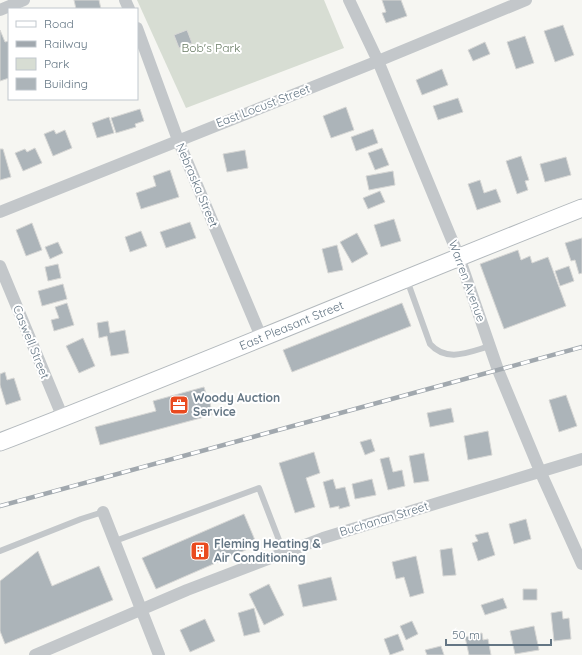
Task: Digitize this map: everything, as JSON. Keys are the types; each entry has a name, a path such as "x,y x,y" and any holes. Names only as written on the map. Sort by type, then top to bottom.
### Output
{"main road":[{"name":"East Pleasant Street","path":"0,442 262,339 407,278 582,208"}],"street":[{"path":"0,10 24,0"},
{"name":"Warren Avenue","path":"350,0 378,61 459,257 490,346 540,472 582,564"},
{"name":"East Locust Street","path":"0,212 378,61 526,0"},
{"name":"Nebraska Street","path":"138,31 178,140 262,339"},
{"name":"Caswell Street","path":"0,266 63,418"},
{"name":"Buchanan Street","path":"35,655 141,609 323,538 582,459"},
{"path":"103,512 159,655"}],"lane":[{"path":"407,278 430,344 436,351 453,356 490,346"},
{"path":"115,541 259,488 284,553"},
{"path":"0,551 81,519 103,512"}],"green space":[{"name":"Bob's Park","path":"137,0 324,0 344,48 186,108"}],"building":[{"path":"74,0 99,0 101,8 76,8"},
{"path":"382,0 401,0 407,16 386,23 382,13 386,12"},
{"path":"563,25 574,55 555,62 544,31"},
{"path":"0,30 5,42 8,41 8,78 0,81"},
{"path":"187,30 192,43 179,48 174,35"},
{"path":"525,36 534,63 516,69 507,42"},
{"path":"485,42 490,54 473,61 468,50"},
{"path":"442,69 448,85 422,95 416,80"},
{"path":"458,98 463,112 438,120 433,106"},
{"path":"346,107 354,130 331,138 323,116"},
{"path":"140,109 144,121 135,124 136,127 116,133 111,118"},
{"path":"109,117 114,133 97,138 92,123"},
{"path":"373,129 378,143 356,151 351,137"},
{"path":"54,130 56,134 65,130 72,148 53,156 44,134"},
{"path":"35,148 42,163 23,171 15,153 25,149 27,152"},
{"path":"382,148 389,165 375,170 368,153"},
{"path":"0,149 3,149 11,177 0,180"},
{"path":"245,150 248,168 227,172 223,154"},
{"path":"521,156 529,180 525,181 528,190 517,194 506,161"},
{"path":"566,157 571,175 545,182 540,164"},
{"path":"170,170 179,197 141,209 136,193 156,186 153,176"},
{"path":"393,171 395,185 369,190 366,176"},
{"path":"480,180 484,193 496,189 501,202 477,210 468,184"},
{"path":"380,191 385,202 368,209 363,198"},
{"path":"394,219 401,241 381,247 374,225"},
{"path":"190,222 196,238 166,248 160,232"},
{"path":"32,223 42,250 26,256 16,230"},
{"path":"141,231 147,246 130,252 125,237"},
{"path":"357,233 368,254 352,263 340,242"},
{"path":"582,238 582,273 579,274 575,260 571,261 565,243"},
{"path":"58,242 63,253 50,259 45,247"},
{"path":"337,245 343,270 328,273 322,249"},
{"path":"518,250 521,260 530,256 532,263 548,257 566,306 504,329 480,264"},
{"path":"58,264 61,278 48,281 45,267"},
{"path":"569,266 574,281 560,286 555,271"},
{"path":"63,284 67,299 42,306 38,291"},
{"path":"67,303 74,325 54,331 51,320 59,318 55,307"},
{"path":"402,303 411,326 292,372 283,350"},
{"path":"108,321 110,333 125,330 129,353 111,356 107,336 99,338 97,323"},
{"path":"83,338 95,366 79,373 66,346"},
{"path":"5,372 7,380 14,378 21,400 6,405 0,385 0,374"},
{"path":"204,387 207,397 209,396 212,415 100,445 95,427 156,411 153,401"},
{"path":"566,395 577,426 559,432 549,400"},
{"path":"451,408 454,422 430,427 427,413"},
{"path":"488,431 492,455 468,460 464,436"},
{"path":"371,439 375,451 365,455 360,442"},
{"path":"314,452 320,473 306,478 315,507 295,513 279,463"},
{"path":"424,453 429,481 414,483 409,456"},
{"path":"389,457 393,472 402,470 405,486 388,490 380,459"},
{"path":"333,479 336,489 345,487 350,506 339,509 339,506 330,508 323,482"},
{"path":"372,479 376,495 355,499 352,484"},
{"name":"Fleming Heating & Air Conditioning","path":"244,514 257,545 156,589 142,558"},
{"path":"526,519 531,539 514,544 509,524"},
{"path":"488,532 495,555 478,561 472,543 478,541 475,535"},
{"path":"452,548 456,575 443,576 440,550"},
{"path":"38,551 52,586 99,566 113,600 5,644 0,631 0,581"},
{"path":"416,556 424,593 410,597 404,577 396,579 392,562"},
{"path":"331,577 337,600 303,607 298,585"},
{"path":"269,584 284,615 264,625 249,594"},
{"path":"523,589 537,589 537,600 523,600"},
{"path":"503,598 507,608 485,615 481,605"},
{"path":"254,608 260,632 244,636 238,613"},
{"path":"562,611 563,619 569,618 571,639 554,641 551,613"},
{"path":"205,619 215,641 190,652 180,630"},
{"path":"412,621 418,634 406,640 400,626"},
{"path":"534,626 539,650 515,654 510,631"},
{"path":"482,633 483,640 488,639 491,655 469,655 465,637"},
{"path":"398,634 404,650 390,655 384,639"},
{"path":"441,646 444,655 427,655 425,650"}],"railway":[{"path":"0,506 582,347"}],"place":[{"name":"Woody Auction Service","path":"179,405"},
{"name":"Fleming Heating & Air Conditioning","path":"200,551"}]}
